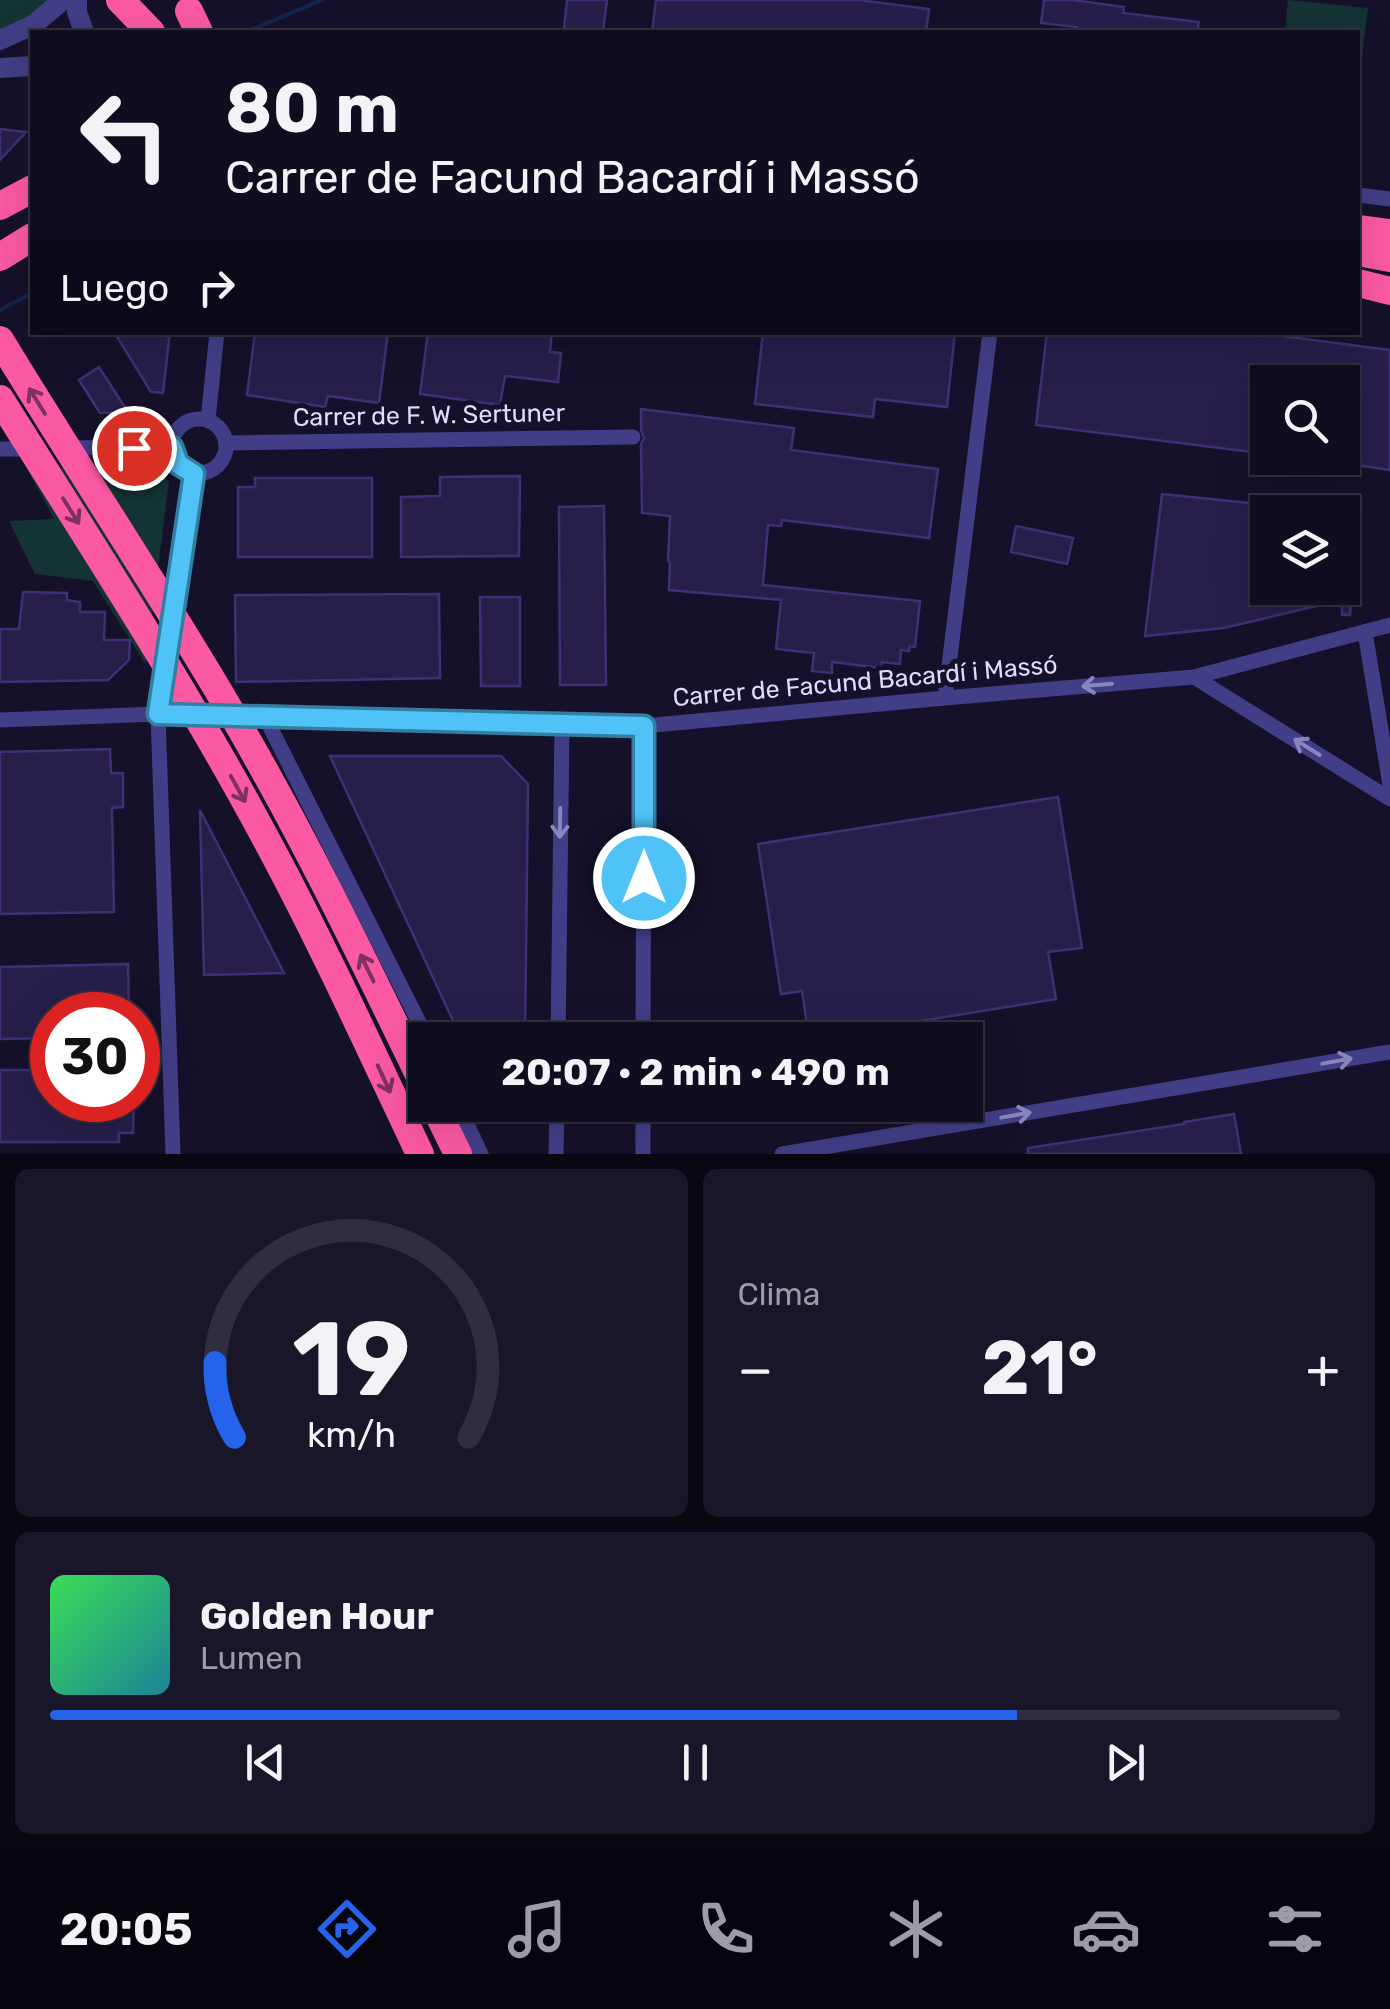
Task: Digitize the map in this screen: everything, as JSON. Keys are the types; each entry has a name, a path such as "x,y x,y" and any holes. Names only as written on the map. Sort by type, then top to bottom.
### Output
{"highway":[{"path":"120,0 149,30"},
{"path":"0,206 30,190"},
{"path":"0,236 30,219"},
{"path":"1360,229 1390,233"},
{"path":"0,257 30,238"},
{"path":"1360,252 1390,258"},
{"path":"1360,270 1390,276"},
{"path":"1360,284 1390,291"},
{"path":"0,340 228,706 300,836 408,1053"},
{"path":"0,399 172,673 264,836 324,950 420,1154"},
{"path":"442,1122 458,1154"}],"street":[{"path":"0,40 33,25 62,0"},
{"path":"77,0 83,30"},
{"path":"0,68 30,66"},
{"path":"1360,195 1390,199"},
{"path":"208,420 217,335"},
{"path":"945,698 990,335"},
{"path":"195,419 208,420 224,433 226,443 225,456 218,466 207,473 194,474 178,464 172,447 174,434 195,419"},
{"name":"Carrer de F. W. Sertuner","path":"226,443 633,437"},
{"path":"0,449 172,447"},
{"path":"173,1154 158,714 194,474"},
{"name":"Carrer de Facund Bacardí i Massó","path":"0,720 158,714 644,726 1194,677 1390,625"},
{"path":"1365,632 1390,785"},
{"path":"1194,677 1390,798"},
{"path":"265,717 419,1022"},
{"path":"558,1022 562,725"},
{"path":"644,726 644,1022"},
{"path":"782,1154 1390,1052"},
{"path":"466,1122 482,1154"},
{"path":"556,1154 557,1122"},
{"path":"643,1122 643,1154"}],"green space":[{"path":"0,0 51,0 0,33"},
{"path":"1288,0 1368,8 1360,74 1360,30 1285,30"},
{"path":"144,465 169,481 146,665 93,581 35,574 9,521 54,519 27,469"}],"building":[{"path":"567,0 607,0 603,30 564,28"},
{"path":"656,0 859,0 929,9 926,30 652,30"},
{"path":"1044,0 1124,7 1123,13 1199,22 1197,30 1077,30 1041,23"},
{"path":"0,129 26,132 0,160"},
{"path":"116,335 170,335 163,393 151,392"},
{"path":"255,335 388,335 379,403 328,396 325,407 247,395"},
{"path":"428,335 552,335 550,352 561,353 558,382 505,376 500,405 420,394"},
{"path":"763,335 955,335 947,407 875,399 873,417 755,404"},
{"path":"1047,335 1274,335 1390,350 1390,470 1360,466 1360,365 1250,365 1250,452 1036,425"},
{"path":"99,367 128,412 100,413 79,380"},
{"path":"641,409 794,428 791,450 938,469 929,538 782,520 781,526 768,525 763,585 920,601 915,647 901,650 900,664 882,662 881,668 832,662 832,673 812,671 814,653 776,649 781,600 669,590 670,516 642,513"},
{"path":"520,476 519,556 401,557 401,497 440,496 440,477"},
{"path":"255,478 372,478 372,557 238,557 238,487 255,487"},
{"path":"1162,494 1250,503 1250,605 1321,605 1224,628 1145,636"},
{"path":"604,506 606,685 560,685 559,507"},
{"path":"1016,526 1073,538 1067,564 1011,552"},
{"path":"23,592 67,593 67,600 80,602 80,612 105,612 104,640 130,640 129,660 108,680 0,682 0,629 19,629"},
{"path":"439,594 440,678 236,682 235,595"},
{"path":"480,597 520,597 520,686 481,686"},
{"path":"1342,605 1351,605 1350,615 1342,615"},
{"path":"110,749 111,773 123,773 123,807 112,808 114,912 0,914 0,752"},
{"path":"330,756 501,756 528,784 525,1022 454,1022"},
{"path":"1058,797 1082,948 1048,952 1056,999 914,1022 807,1022 802,991 781,994 758,844"},
{"path":"200,810 284,973 204,975"},
{"path":"128,964 129,992 30,992 30,1038 0,1039 0,967"},
{"path":"0,1070 30,1070 30,1122 133,1122 133,1133 119,1133 119,1142 0,1142"},
{"path":"1234,1114 1241,1154 1028,1154 1028,1148"}],"waterway":[{"path":"251,30 322,0"},
{"path":"0,310 30,294"}],"route":[{"path":"134,448 172,447 178,464 194,474 158,714 644,726 644,878"}]}
